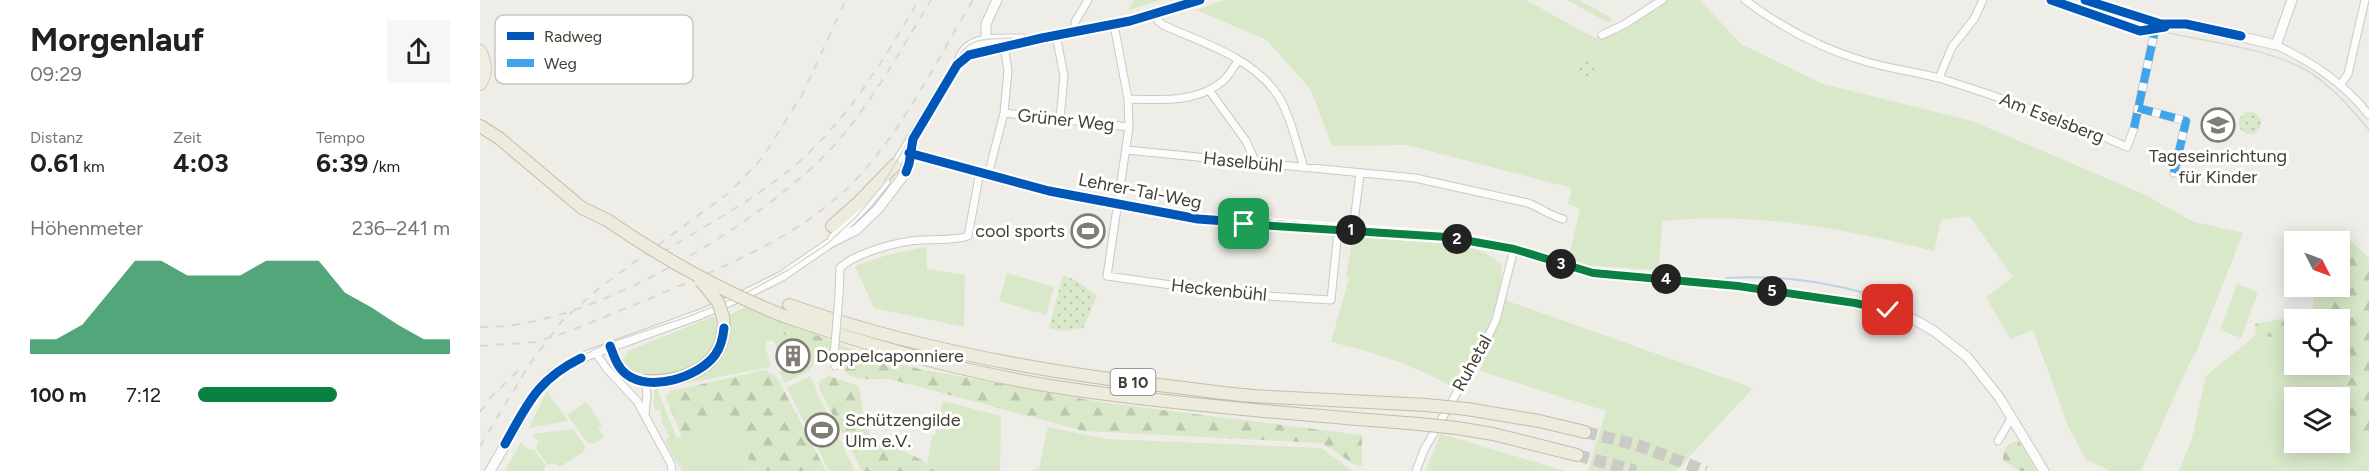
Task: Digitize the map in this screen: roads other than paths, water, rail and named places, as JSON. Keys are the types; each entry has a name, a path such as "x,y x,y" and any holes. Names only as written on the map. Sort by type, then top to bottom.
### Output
{"highway":[{"name":"B 10","path":"480,126 515,151 582,208 607,220 680,267 744,299 921,345 1083,377 1251,395 1467,409 1539,421 1585,432"},
{"path":"832,226 872,190 895,165"},
{"path":"645,381 679,377 706,365 715,356 723,339 723,317 718,302 711,291 680,267"},
{"name":"B 10","path":"786,310 842,336 919,358 1010,378 1083,391 1256,411 1457,428 1492,434 1577,455"}],"main road":[{"path":"480,51 485,68 484,78 480,84"}],"street":[{"path":"986,45 986,24 997,0"},
{"path":"1075,32 1075,22 1088,0"},
{"path":"823,248 873,198 895,165 907,152 957,65 962,52 967,47 975,42 1004,47 1114,25 1156,14 1189,1 1200,0"},
{"path":"1602,35 1625,24 1662,0"},
{"name":"Am Eselsberg","path":"1745,0 1803,38 1833,50 1867,62 1939,78 2044,112 2127,147 2156,27"},
{"path":"1939,78 1952,47 1974,19 1983,0"},
{"path":"2051,0 2136,29 2188,24 2276,45 2311,62 2341,84 2369,115"},
{"path":"2085,0 2156,27"},
{"path":"2276,45 2292,0"},
{"path":"2341,84 2348,74 2365,0"},
{"path":"1156,14 1158,21 1163,25 1239,60 1274,90 1283,107 1304,168"},
{"path":"1114,25 1128,99 1129,127 1118,205"},
{"path":"1056,35 1064,76 1060,119"},
{"path":"986,45 1042,38"},
{"path":"835,366 842,267 874,250 916,240 968,236 984,174 1004,113 1008,70 1004,47"},
{"path":"1128,99 1165,100 1189,97 1209,90 1225,79 1239,60"},
{"path":"1209,90 1246,141 1256,163"},
{"path":"2138,108 2186,121 2174,173"},
{"name":"Grüner Weg","path":"1004,113 1129,127"},
{"name":"Haselbühl","path":"1126,150 1415,178 1528,203 1542,208 1552,217 1563,219"},
{"path":"490,471 530,400 542,383 559,369 610,346 701,314 742,296 782,276 823,248 856,230 878,209 906,172 909,164 907,152"},
{"name":"Lehrer-Tal-Weg","path":"907,152 984,174 1118,205 1197,219 1338,231 1353,230 1447,237 1514,249 1593,273 1738,286 1855,303 1905,316 1934,331 1967,357 1999,396 2044,471"},
{"path":"1353,230 1360,173"},
{"name":"Lehrer-Tal-Weg","path":"1107,276 1118,205"},
{"name":"Heckenbühl","path":"1107,276 1236,294 1331,300 1338,231"},
{"name":"Ruhetal","path":"1416,471 1424,450 1479,355 1496,320 1514,249"},
{"path":"610,346 620,369 634,379 645,381"},
{"path":"595,352 637,401 671,464 672,471"},
{"path":"637,401 645,381"},
{"path":"645,381 647,394 645,415"},
{"path":"1998,441 2012,417"}],"waterway":[{"path":"1726,278 1773,278 1819,283 1866,293 1910,308"}],"tunnel":[{"path":"1585,432 1637,445 1706,471"},
{"path":"1577,455 1636,471"}],"tram line":[{"path":"543,376 603,345 687,317 742,295 788,270 827,244 856,217 882,186 960,54 970,44 1000,38 1030,38 1095,27 1134,19 1189,0"},
{"path":"2063,0 2151,29 2237,46 2290,62 2324,83 2348,105 2369,130"},
{"path":"958,70 973,55 1016,45"}],"railway":[{"path":"480,446 531,362 562,321 598,289 730,192 762,158 802,95 846,0"},
{"path":"663,252 730,212 778,179 812,149 863,89 919,0"},
{"path":"480,327 524,323 572,311 623,291 674,265 769,204 808,171 852,124 888,72 931,0"},
{"path":"480,346 536,342 564,333 718,269 763,247 805,222 844,191 878,153 908,111 973,0"},
{"path":"480,412 491,397 522,367"}],"place":[{"name":"Tageseinrichtung für Kinder","path":"2218,125"},
{"name":"cool sports","path":"1088,231"},
{"name":"Doppelcaponniere","path":"793,356"},
{"name":"Schützengilde Ulm e.V.","path":"822,430"}]}
